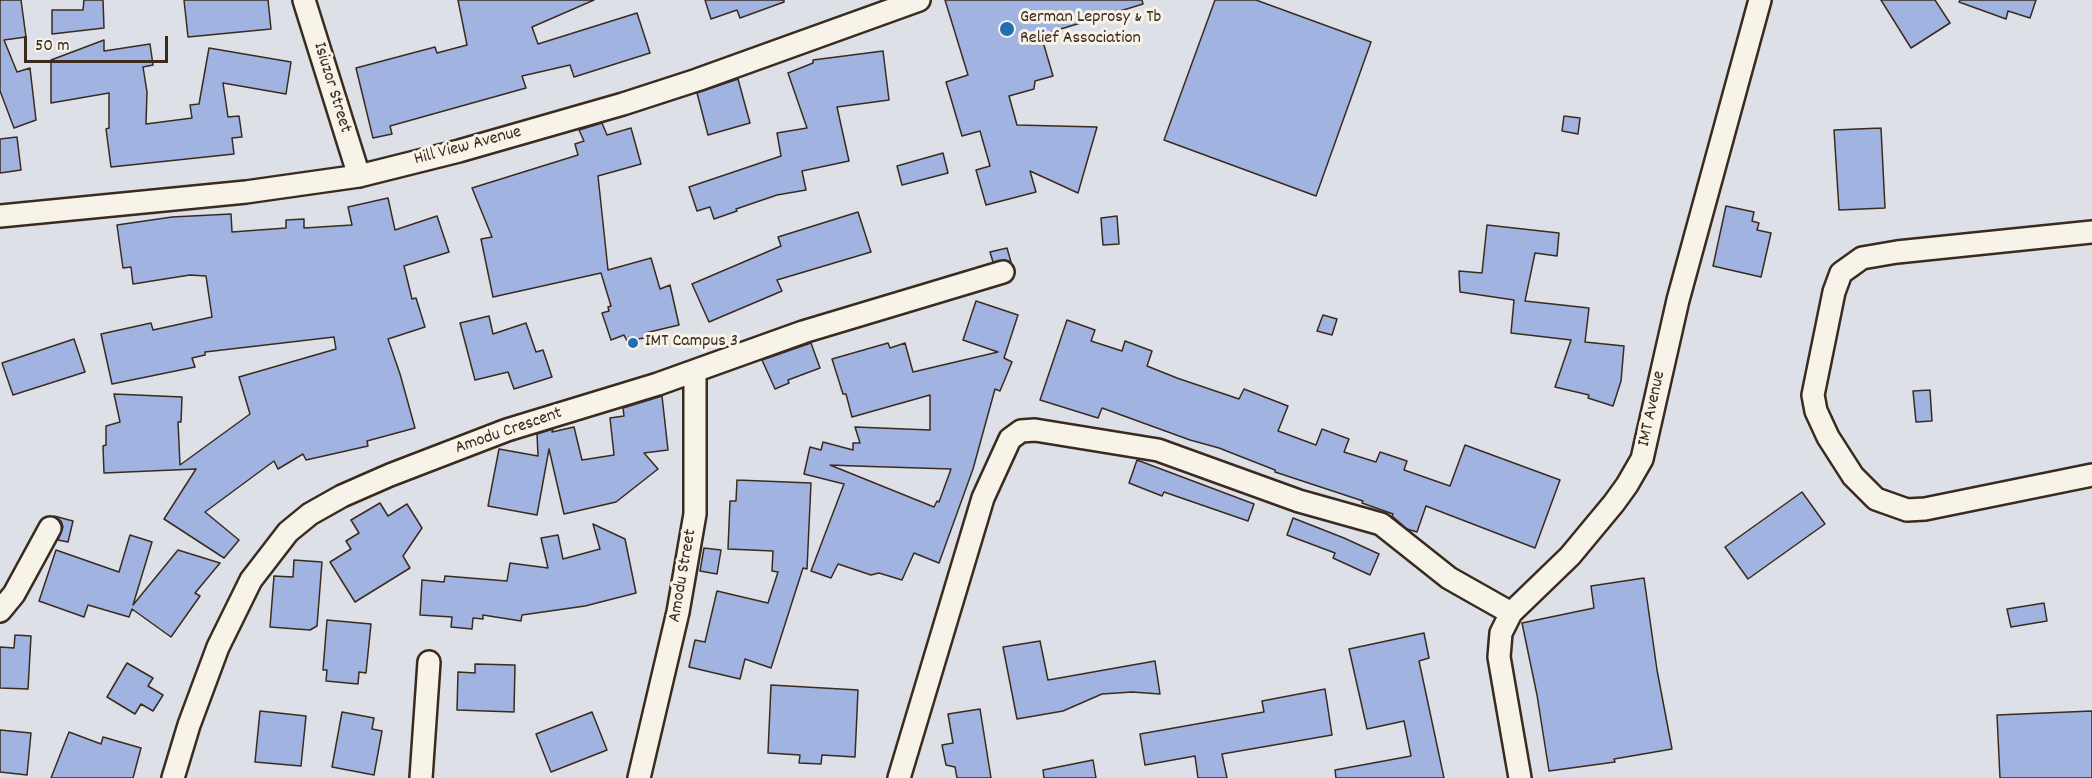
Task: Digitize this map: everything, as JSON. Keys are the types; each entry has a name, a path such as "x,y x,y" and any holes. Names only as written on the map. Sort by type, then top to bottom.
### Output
{"street":[{"name":"Isiuzor Street","path":"304,0 359,176"},
{"name":"Hill View Avenue","path":"0,216 246,192 359,176 623,104 919,0"},
{"name":"IMT Avenue","path":"1520,778 1499,657 1501,633 1511,613 1570,556 1592,530 1627,485 1642,459 1675,311 1751,26 1760,0"},
{"path":"2092,232 1897,252 1862,258 1841,273 1834,292 1813,395 1816,411 1827,437 1853,476 1876,499 1907,510 1925,509 2092,475"},
{"name":"Amodu Crescent","path":"173,778 189,725 218,646 251,580 288,532 310,514 342,496 390,475 507,430 695,371 803,332 1003,272"},
{"name":"Amodu Street","path":"639,778 678,612 695,514 695,371"},
{"path":"899,778 983,498 1010,440 1021,431 1035,430 1158,450 1299,501 1381,524 1449,578 1511,613"},
{"path":"0,611 14,594 50,528"},
{"path":"421,778 429,662"}],"building":[{"path":"0,0 21,0 26,37 4,40 17,72 30,68 36,120 14,128 0,91"},
{"path":"84,0 103,0 104,28 52,34 52,10 83,10"},
{"path":"184,0 268,0 271,29 188,37"},
{"path":"458,0 594,0 532,27 538,44 637,13 650,53 574,77 570,65 522,76 526,88 390,126 392,134 373,138 356,68 435,47 437,53 467,45"},
{"path":"705,0 784,0 784,2 740,18 737,10 711,19"},
{"path":"945,0 1142,0 1143,4 1041,35 1053,76 1035,81 1034,89 1009,96 1017,125 1097,127 1078,193 1030,171 1036,192 986,205 976,170 990,166 980,131 962,136 946,82 968,75"},
{"path":"1215,0 1256,0 1371,42 1316,196 1164,140"},
{"path":"1881,0 1935,0 1950,23 1911,48"},
{"path":"1960,0 2036,0 2030,18 2008,11 2006,19 1959,2"},
{"path":"104,40 104,51 150,44 153,65 143,67 147,92 146,124 192,118 190,105 199,104 209,48 291,62 286,94 223,83 228,117 239,116 242,137 232,138 234,154 111,167 106,129 109,128 109,93 51,103 51,60"},
{"path":"883,51 889,100 837,107 849,161 802,171 806,190 777,195 714,219 710,207 697,211 689,187 781,156 777,133 807,128 788,73 813,63 813,60"},
{"path":"738,79 750,123 708,135 697,93"},
{"path":"1564,116 1580,118 1578,134 1562,131"},
{"path":"602,123 607,135 631,128 641,164 598,176 608,270 651,258 660,289 670,285 679,325 645,333 644,338 627,341 624,335 611,340 602,313 609,311 608,307 611,306 601,273 493,297 481,239 492,237 472,188 578,155 575,144 584,141 579,130"},
{"path":"1881,128 1885,208 1839,210 1834,130"},
{"path":"17,137 21,170 0,173 0,139"},
{"path":"943,153 948,173 902,185 897,166"},
{"path":"388,198 395,230 437,216 449,252 404,266 412,299 416,298 425,327 388,339 415,428 367,441 368,446 306,460 303,454 278,469 274,461 205,512 239,540 224,558 164,519 196,469 104,473 103,446 106,445 106,426 120,422 114,394 182,397 181,422 178,422 180,465 250,414 239,377 336,349 334,337 205,352 205,355 192,358 195,367 112,384 101,334 151,323 153,330 212,317 206,276 190,275 133,284 131,267 123,268 117,225 172,217 231,214 232,232 286,228 286,220 304,219 304,228 352,225 348,207"},
{"path":"1726,206 1754,212 1752,221 1759,223 1757,230 1771,233 1761,277 1713,266"},
{"path":"858,212 871,252 777,280 782,291 709,322 692,284 781,246 778,237"},
{"path":"1117,216 1119,244 1103,245 1101,218"},
{"path":"1487,225 1559,233 1557,256 1535,253 1525,301 1589,308 1585,342 1624,346 1621,381 1613,406 1588,398 1589,395 1555,387 1571,340 1511,333 1514,300 1460,292 1459,271 1482,273"},
{"path":"1007,248 1011,262 1005,260 993,262 990,252"},
{"path":"976,301 1018,315 1004,358 1012,362 1000,391 995,389 973,469 939,563 914,553 902,580 879,573 871,575 838,564 831,578 811,571 844,484 804,474 810,447 821,450 823,442 853,450 853,443 860,443 855,427 930,430 930,395 852,417 846,394 843,394 832,359 888,343 890,348 905,343 913,372 998,352 963,340","holes":["830,465 951,469 939,502 937,501 934,507"]},
{"path":"1323,315 1337,319 1332,335 1317,331"},
{"path":"489,316 493,334 526,323 536,352 543,350 552,377 514,389 508,372 475,380 460,323"},
{"path":"1067,320 1095,330 1091,341 1122,351 1125,341 1152,351 1147,366 1177,378 1239,399 1244,389 1288,406 1278,431 1316,445 1322,429 1349,439 1344,452 1376,462 1380,452 1407,461 1404,470 1450,486 1465,445 1560,480 1535,548 1426,506 1417,532 1407,529 1392,516 1393,514 1362,503 1363,501 1275,472 1275,470 1219,448 1190,440 1102,408 1098,418 1040,400"},
{"path":"74,339 85,372 13,395 2,363"},
{"path":"811,343 820,368 788,380 789,383 775,389 762,360"},
{"path":"1930,390 1932,421 1916,422 1913,391"},
{"path":"662,396 668,450 644,453 658,469 616,502 564,514 549,449 537,515 488,506 499,449 538,456 537,434 553,429 552,432 574,427 582,460 614,455 610,418 624,416 623,408"},
{"path":"1137,460 1254,504 1248,521 1164,492 1162,496 1129,483"},
{"path":"737,480 811,483 807,569 803,568 771,668 745,659 740,679 689,667 695,640 705,642 717,591 768,603 778,572 772,571 773,551 728,549 730,501 736,501"},
{"path":"1802,492 1825,524 1748,579 1725,547"},
{"path":"380,503 388,516 407,504 422,528 403,556 410,568 355,602 330,562 351,549 346,541 359,533 351,520"},
{"path":"54,516 73,521 68,542 58,540 63,527 61,521"},
{"path":"1293,518 1379,554 1370,575 1333,558 1335,553 1287,535"},
{"path":"593,524 625,539 636,593 585,606 522,615 521,621 483,615 483,619 473,618 472,629 451,627 452,617 420,615 422,580 444,582 445,576 507,581 510,563 548,568 541,538 558,535 563,559 600,549"},
{"path":"130,535 152,542 133,605 178,550 220,563 195,593 200,596 171,637 132,609 129,617 88,605 84,617 39,601 56,550 119,572"},
{"path":"704,548 721,550 717,574 700,571"},
{"path":"294,560 322,562 317,626 310,630 270,627 274,576 293,577"},
{"path":"1644,578 1657,670 1672,749 1614,759 1615,762 1549,771 1537,695 1522,623 1594,608 1591,586"},
{"path":"2044,603 2047,621 2011,627 2007,609"},
{"path":"327,620 371,624 366,673 359,672 358,684 326,681 327,670 323,670"},
{"path":"1424,633 1429,658 1419,661 1444,778 1336,778 1335,770 1411,756 1404,721 1367,729 1349,649"},
{"path":"15,635 31,636 28,689 0,688 0,647 14,648"},
{"path":"1040,641 1048,680 1155,661 1160,694 1132,692 1102,694 1063,711 1017,719 1003,647"},
{"path":"127,663 153,678 148,686 163,695 153,711 141,704 135,714 107,697"},
{"path":"475,664 515,665 514,712 457,710 458,672 475,673"},
{"path":"771,685 858,690 855,757 822,755 821,764 799,763 800,755 768,753"},
{"path":"1325,689 1332,735 1222,754 1227,778 1198,778 1195,756 1145,765 1140,734 1264,712 1262,701"},
{"path":"980,709 991,778 957,778 955,767 946,765 942,745 953,743 948,714"},
{"path":"260,711 306,716 301,766 255,762"},
{"path":"2092,711 2092,778 2000,778 1997,715"},
{"path":"342,712 374,718 372,729 382,731 374,775 332,767"},
{"path":"592,712 607,750 551,772 536,734"},
{"path":"0,730 31,733 27,775 0,772"},
{"path":"69,732 101,744 103,737 141,748 133,778 51,778"},
{"path":"1093,760 1096,778 1044,778 1043,770"}],"place":[{"name":"German Leprosy & Tb Relief Association","path":"1007,29"},
{"name":"IMT Campus 3","path":"633,343"}]}
